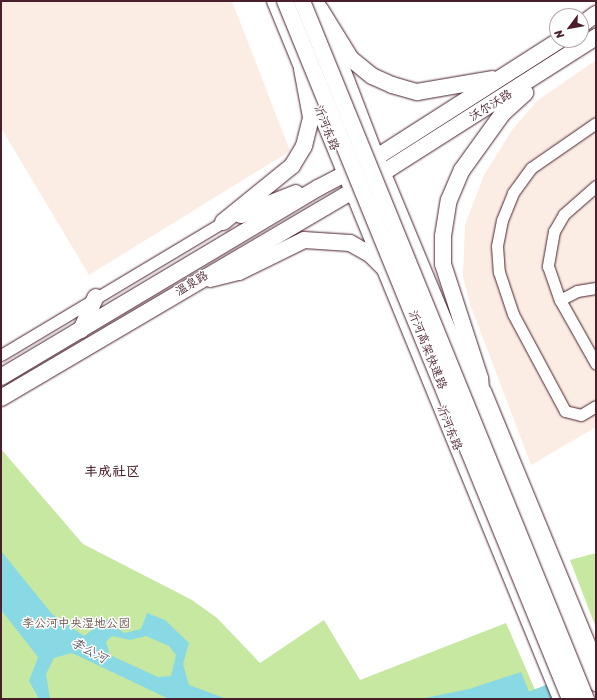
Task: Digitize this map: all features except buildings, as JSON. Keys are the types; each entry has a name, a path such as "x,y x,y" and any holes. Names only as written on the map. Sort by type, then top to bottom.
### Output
{"highway":[{"name":"沂河高架快速路","path":"286,1 570,699"},
{"name":"沂河高架快速路","path":"302,1 586,699"},
{"path":"318,5 351,59 372,76 392,85 417,92 444,90 505,76"},
{"name":"沃尔沃路","path":"384,172 558,64 596,37"},
{"name":"沃尔沃路","path":"377,157 549,47"},
{"path":"483,411 480,378 443,264 443,236 449,200 462,170 503,113 558,64"},
{"path":"223,222 292,166 304,146 311,117 302,69"},
{"name":"温泉路","path":"1,377 318,188 377,157"},
{"name":"温泉路","path":"1,398 384,172"},
{"path":"223,222 288,195 318,188"},
{"path":"276,251 297,222"},
{"path":"193,284 239,272 276,251 304,240 350,243 370,254 384,268"},
{"path":"81,330 96,297"}],"main road":[{"name":"沂河东路","path":"274,1 560,699"},
{"path":"318,5 377,157 483,411 578,626 596,684"},
{"path":"423,266 457,307"}],"street":[{"path":"596,123 531,168 513,193 502,220 497,246 499,272 507,301 565,411 581,415 596,406"},
{"path":"596,186 564,214 554,231 548,266 560,300 596,364"},
{"path":"1,355 223,222"},
{"path":"560,300 577,291 596,288"},
{"path":"480,378 578,626 596,659"}],"shaded area":[{"path":"1,1 232,1 290,151 89,275 1,128"},
{"path":"596,60 596,427 531,465 470,304 463,277 465,225 484,175 512,130 537,101"}],"green space":[{"name":"李公河中央湿地公园","path":"1,449 83,544 192,600 217,618 260,663 324,620 360,680 506,623 539,699 1,699"},
{"path":"596,553 596,628 570,560"}],"water":[{"path":"1,551 52,614 84,636 107,619 124,633 141,629 147,613 165,620 189,643 183,664 189,685 227,699 169,699 72,653 54,658 46,674 50,699 39,699 29,681 38,657 1,610","holes":["112,636 130,640 146,636 169,646 176,655 171,676 158,677 110,655 106,642"]},
{"path":"521,672 532,699 420,699 469,689"}],"waterway":[{"name":"李公河","path":"529,699 567,684"}],"district":[{"name":"丰成社区","path":"112,472"}]}
